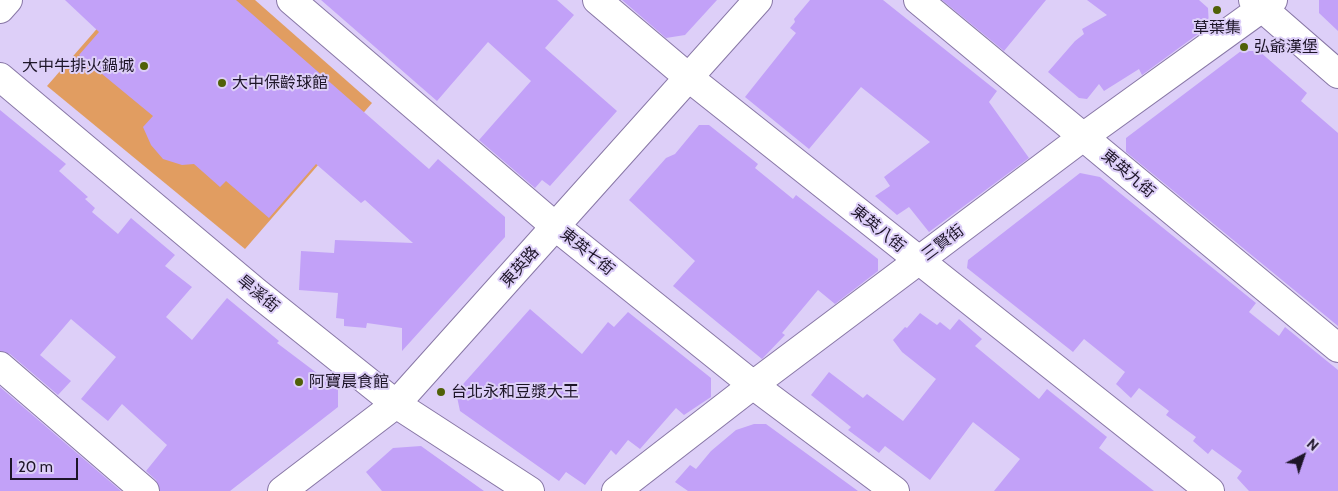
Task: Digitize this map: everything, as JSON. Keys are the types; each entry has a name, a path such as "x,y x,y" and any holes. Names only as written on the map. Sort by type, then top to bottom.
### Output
{"street":[{"path":"0,9 8,0"},
{"name":"東英七街","path":"291,0 556,227 753,385 895,491"},
{"name":"東英八街","path":"597,0 688,77 1210,491"},
{"name":"東英路","path":"282,491 396,404 758,0"},
{"name":"東英九街","path":"918,0 1338,348"},
{"path":"1263,3 1338,74"},
{"name":"三賢街","path":"616,491 753,385 1263,3"},
{"name":"旱溪街","path":"0,77 256,292 396,404 530,491"},
{"path":"0,366 145,491"}],"shaded area":[{"name":"大中保齡球館","path":"122,0 255,0 372,103 245,249 47,86"}],"building":[{"path":"65,0 236,0 429,169 438,159 505,217 505,237 402,351 402,328 367,323 366,328 344,326 344,319 336,318 338,293 299,290 301,251 334,253 335,240 413,243 365,200 361,203 316,164 269,218 226,181 220,187 194,164 182,165 163,159 151,145 143,127 153,116 79,55 99,32"},
{"path":"321,0 557,0 574,15 545,48 617,111 550,186 542,180 535,188 479,140 531,81 488,42 437,101"},
{"path":"622,0 717,0 685,35 666,38"},
{"path":"810,0 883,0 997,91 989,102 1029,158 929,232 909,207 897,215 875,196 890,186 884,177 930,142 861,87 809,149 745,97 796,33 790,28 795,22 794,19"},
{"path":"942,0 1046,0 1004,51"},
{"path":"1087,0 1199,0 1208,8 1209,26 1142,75 1139,69 1104,91 1099,84 1087,99 1079,98 1048,72 1075,41 1084,34 1082,29 1107,15"},
{"path":"1319,0 1338,0 1338,31 1319,13"},
{"path":"1241,51 1259,51 1307,93 1301,101 1338,133 1338,326 1126,152 1126,138"},
{"path":"0,110 66,164 59,171 88,197 85,199 95,208 92,212 118,234 131,218 175,255 165,266 192,287 166,317 192,340 227,298 279,341 277,343 338,389 338,407 230,491 160,491 156,480 146,471 167,445 122,404 108,421 81,399 116,357 71,319 40,355 71,381 58,395 10,354 0,351"},
{"path":"699,125 709,125 758,164 755,168 793,199 796,195 878,259 878,271 835,304 818,290 782,333 785,335 762,359 673,286 695,261 629,200 666,158 675,154"},
{"path":"1080,173 1100,177 1256,303 1249,312 1279,336 1285,327 1338,370 1338,491 1249,491 1237,478 1242,471 1212,449 1208,454 1193,441 1196,437 1166,415 1169,411 1139,388 1131,398 1116,384 1125,372 1084,339 1073,352 967,268 968,260"},
{"path":"530,309 582,354 608,322 614,327 628,312 711,378 711,397 684,415 676,408 640,449 628,440 616,455 611,450 585,485 566,472 559,481 460,411 456,392"},
{"path":"920,313 937,325 940,322 950,330 959,319 982,339 975,346 1039,399 1047,389 1107,437 1099,448 1154,491 994,491 1020,459 973,422 930,480 885,446 879,453 848,430 851,427 811,395 829,372 863,398 867,394 903,421 936,379 902,352 893,340"},
{"path":"0,387 121,491 0,491"},
{"path":"754,424 766,424 858,491 688,491 675,482 690,465 696,469 711,451 736,430"},
{"path":"421,446 484,491 382,491 366,472 393,448"}],"place":[{"name":"草葉集","path":"1217,10"},
{"name":"弘爺漢堡","path":"1244,47"},
{"name":"大中牛排火鍋城","path":"144,66"},
{"name":"大中保齡球館","path":"222,83"},
{"name":"阿寶晨食館","path":"299,382"},
{"name":"台北永和豆漿大王","path":"441,392"}]}
